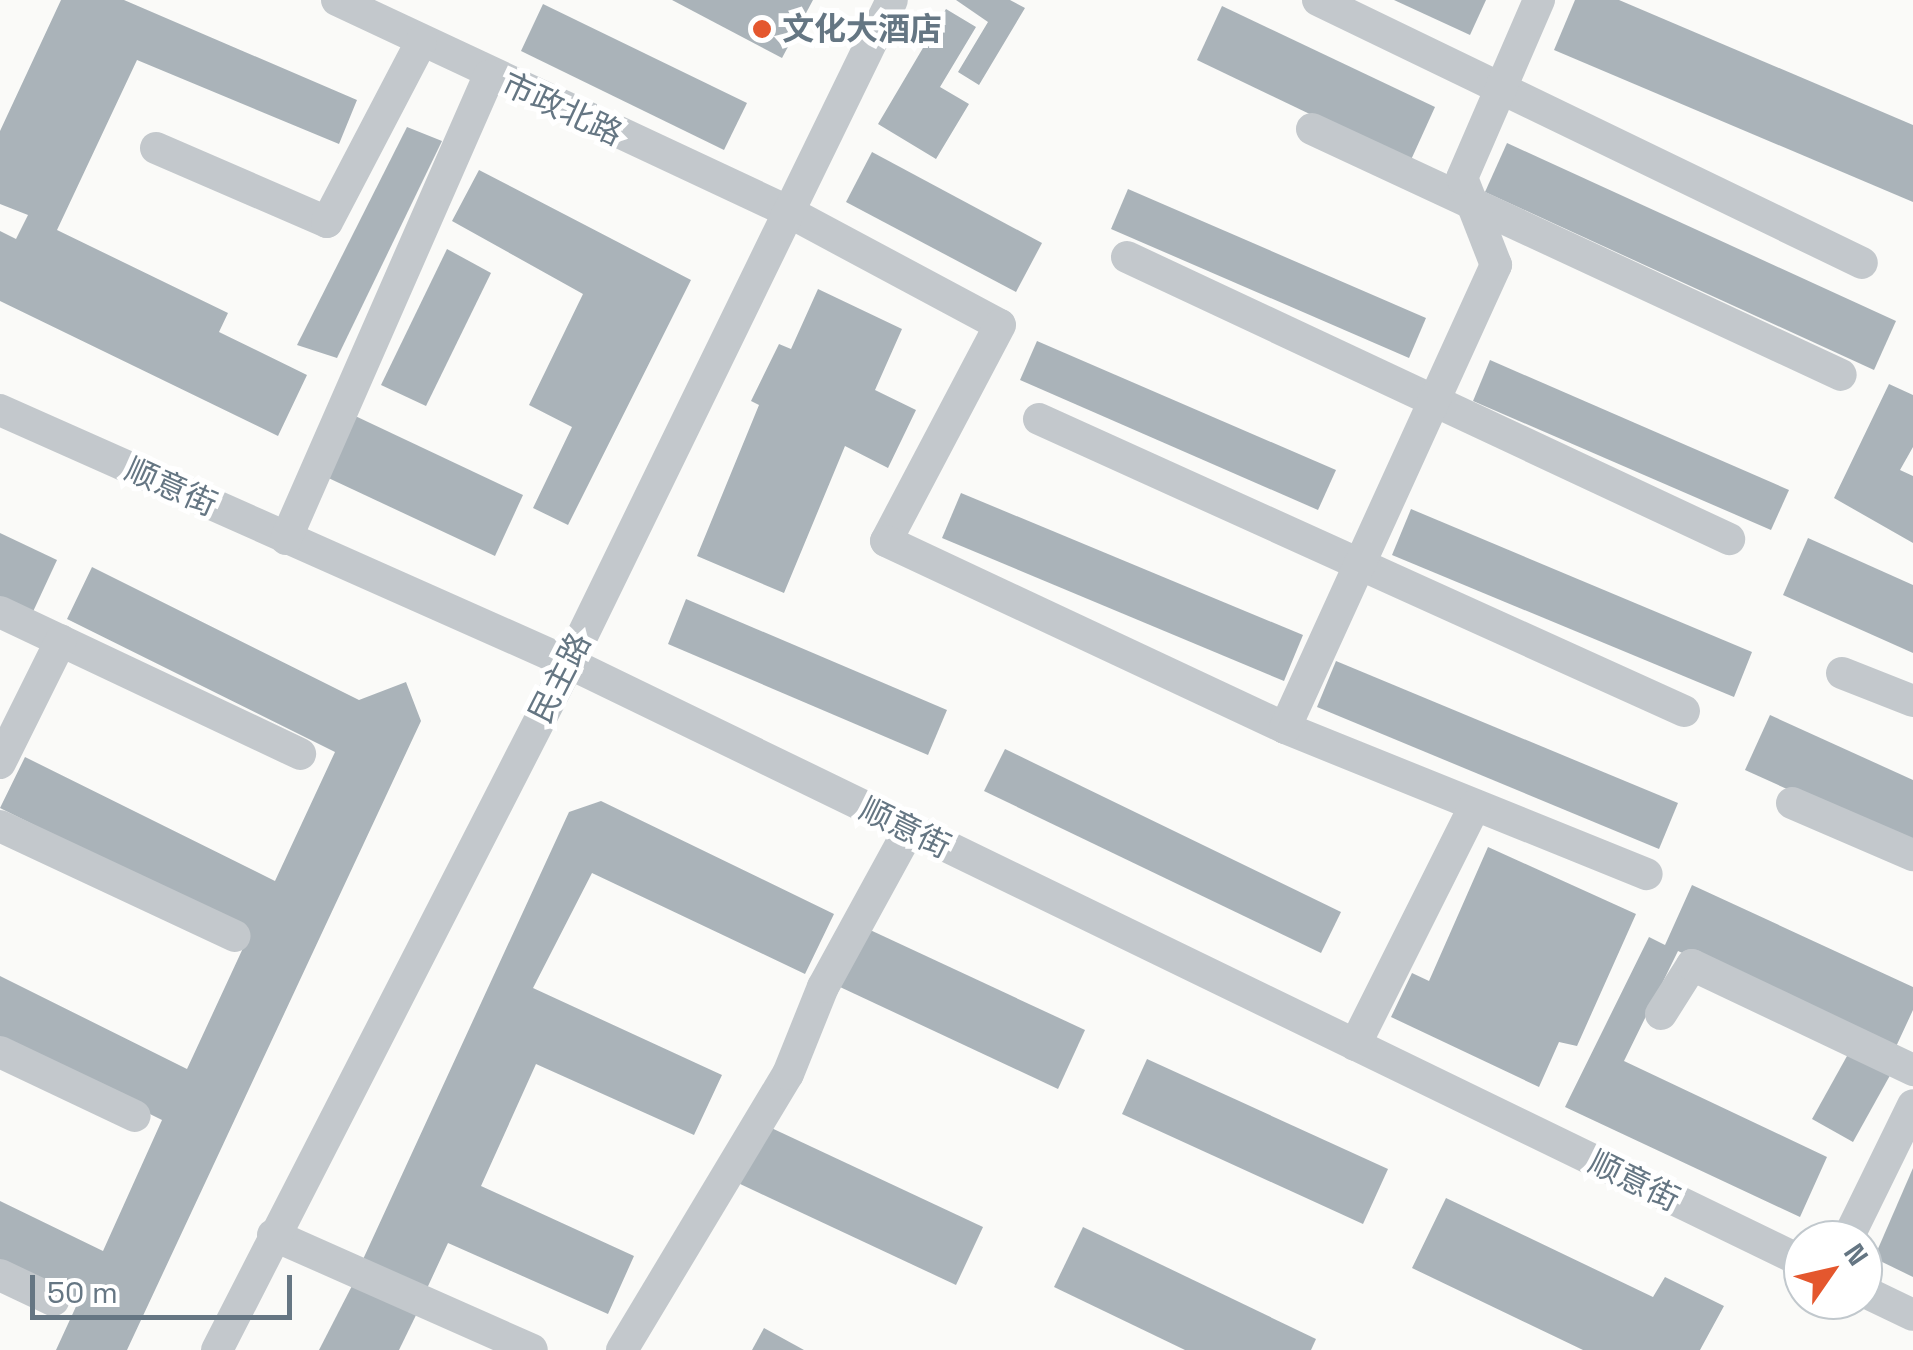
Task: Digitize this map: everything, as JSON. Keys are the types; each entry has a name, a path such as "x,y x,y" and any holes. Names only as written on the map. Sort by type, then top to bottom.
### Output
{"street":[{"name":"市政北路","path":"337,0 489,76 789,212 1000,325 886,541 1285,728"},
{"name":"民主路","path":"217,1350 569,663 892,0"},
{"path":"1318,0 1862,263"},
{"path":"1540,0 1462,178 1496,265 1285,728 1647,874"},
{"path":"156,148 328,222 422,42"},
{"path":"286,540 489,76"},
{"path":"1312,129 1841,375"},
{"path":"1127,257 1729,539"},
{"name":"顺意街","path":"0,410 569,663 1783,1252"},
{"path":"1039,420 1684,711"},
{"path":"0,612 300,754"},
{"path":"0,763 61,640"},
{"path":"1842,673 1913,701"},
{"path":"1792,803 1913,855"},
{"path":"1355,1045 1475,805"},
{"path":"0,826 235,936"},
{"path":"622,1350 788,1074 823,988 910,830"},
{"path":"1662,1014 1692,966 1913,1070"},
{"path":"0,1052 135,1116"},
{"path":"1857,1220 1913,1105"},
{"path":"274,1236 532,1350"},
{"path":"0,1275 53,1300"},
{"path":"1883,1301 1913,1316"}],"building":[{"path":"61,0 124,0 357,100 339,144 137,60 57,230 228,313 219,332 307,375 278,436 0,301 0,231 16,239 28,215 0,204 0,131"},
{"name":"文化大酒店","path":"672,0 813,0 782,58"},
{"path":"956,0 1010,0 1025,8 979,85 958,72 988,22"},
{"path":"1394,0 1486,0 1470,35"},
{"path":"1575,0 1619,0 1913,125 1913,202 1554,50"},
{"path":"543,4 747,103 724,150 521,51"},
{"path":"1222,6 1435,107 1410,162 1197,60"},
{"path":"946,9 976,27 940,87 969,104 936,159 878,124"},
{"path":"407,127 442,141 337,358 297,345"},
{"path":"1507,143 1896,321 1874,370 1485,192"},
{"path":"872,152 1042,243 1016,292 846,202"},
{"path":"479,170 691,280 568,525 533,508 572,427 529,405 583,294 452,221"},
{"path":"1128,189 1426,318 1409,358 1111,229"},
{"path":"447,249 491,273 426,406 381,385"},
{"path":"818,289 902,329 875,390 916,410 888,468 845,446 784,593 697,556 759,405 751,401 779,344 791,349"},
{"path":"1037,341 1336,470 1318,510 1020,380"},
{"path":"1490,360 1789,490 1771,530 1473,401"},
{"path":"1889,384 1913,395 1913,447 1900,470 1913,476 1913,543 1834,498"},
{"path":"351,414 523,495 495,556 322,475"},
{"path":"961,493 1303,635 1284,681 942,538"},
{"path":"1411,509 1752,652 1734,697 1392,555"},
{"path":"0,533 57,560 31,616 0,601"},
{"path":"1808,538 1913,585 1913,653 1783,595"},
{"path":"92,567 359,700 406,682 421,721 127,1350 56,1350 79,1300 0,1262 0,1201 103,1251 162,1120 0,1040 0,976 187,1069 250,933 0,808 25,757 275,881 335,752 67,619"},
{"path":"686,599 947,710 928,755 668,644"},
{"path":"1336,661 1678,803 1659,849 1317,707"},
{"path":"1770,715 1913,780 1913,846 1745,770"},
{"path":"1005,749 1341,912 1321,953 984,791"},
{"path":"601,801 834,914 805,974 592,873 533,988 722,1075 694,1135 536,1064 481,1186 634,1256 608,1314 448,1243 423,1297 359,1268 569,812"},
{"path":"1488,847 1636,914 1577,1046 1559,1042 1539,1087 1391,1017 1412,973 1429,981"},
{"path":"1692,885 1913,987 1913,1010 1894,1051 1678,951 1624,1061 1827,1157 1800,1217 1565,1107 1649,937 1665,945"},
{"path":"868,929 1085,1030 1058,1089 840,987"},
{"path":"1852,1047 1893,1070 1853,1142 1812,1119"},
{"path":"1147,1059 1388,1169 1363,1224 1122,1114"},
{"path":"765,1125 983,1227 956,1285 738,1183"},
{"path":"1913,1168 1913,1277 1883,1262 1883,1237"},
{"path":"1446,1198 1653,1297 1665,1277 1724,1306 1700,1350 1583,1350 1412,1268"},
{"path":"1083,1227 1316,1339 1311,1350 1185,1350 1054,1287"},
{"path":"356,1278 419,1309 399,1350 319,1350"},
{"path":"764,1328 804,1350 752,1350"}],"place":[{"name":"文化大酒店","path":"762,29"}]}
